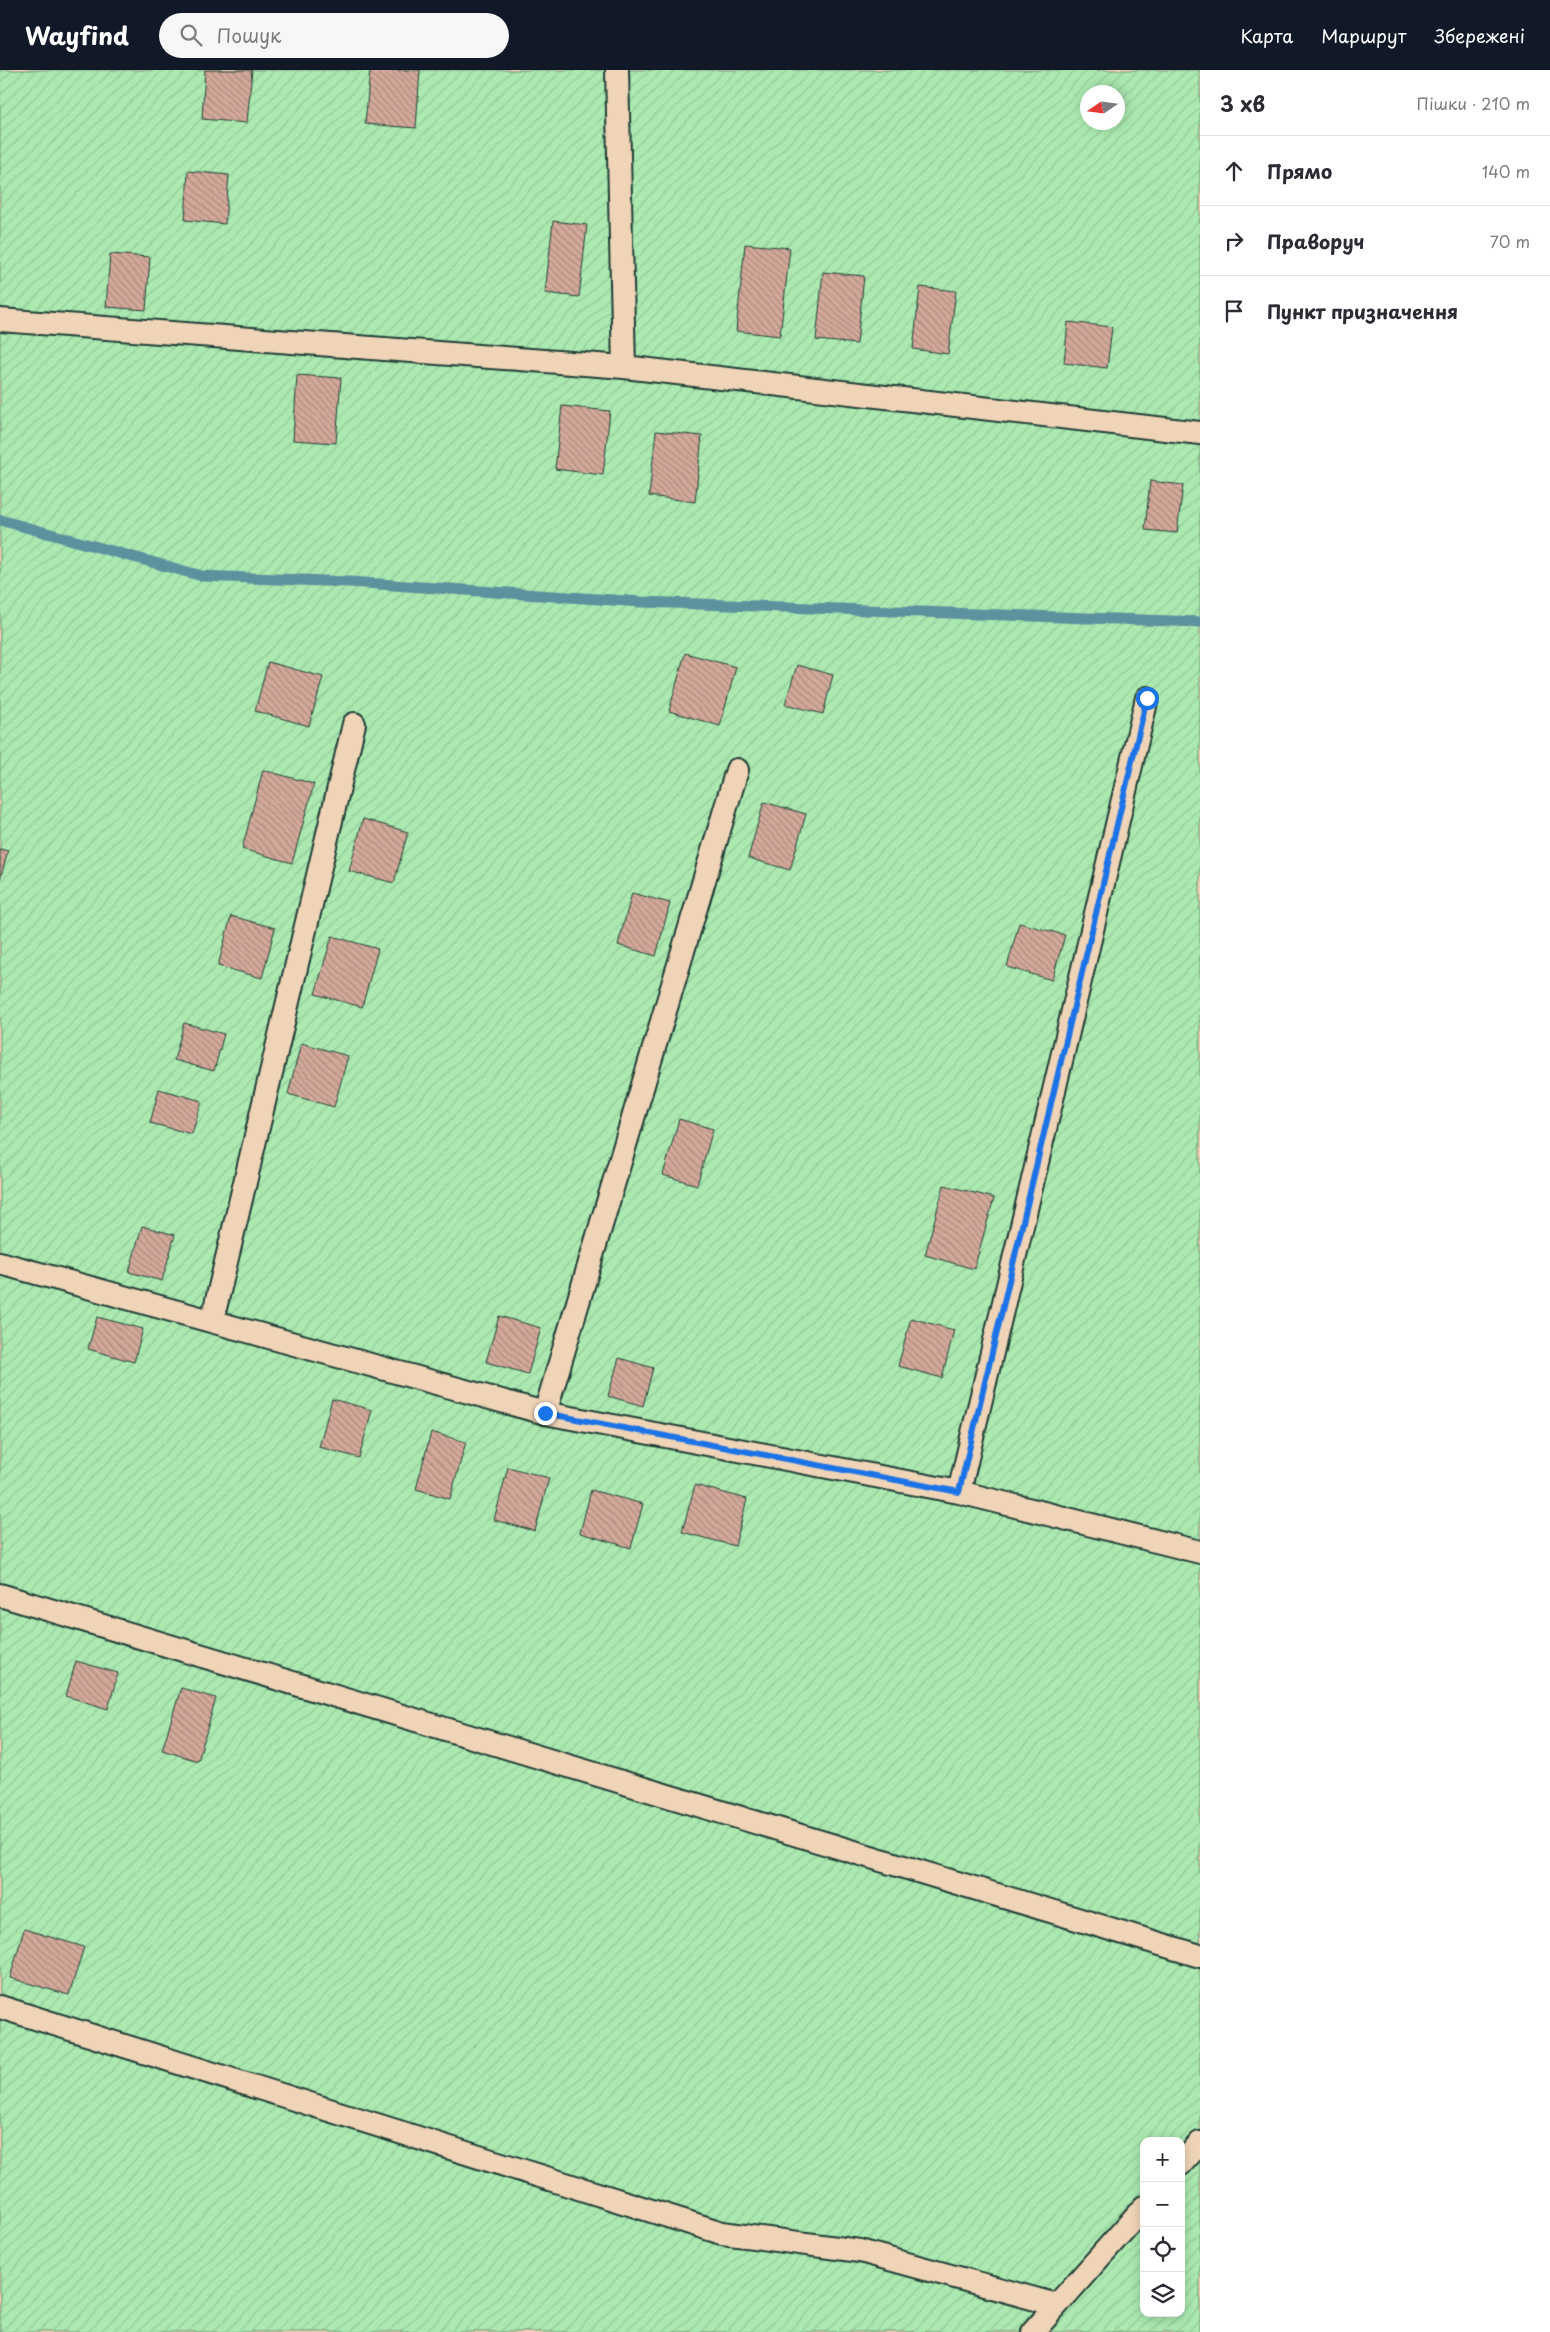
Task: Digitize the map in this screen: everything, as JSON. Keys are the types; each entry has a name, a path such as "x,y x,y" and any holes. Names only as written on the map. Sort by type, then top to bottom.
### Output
{"lane":[{"path":"617,70 624,367"},
{"path":"0,320 624,367 1200,433"},
{"path":"959,1492 1147,698"},
{"path":"212,1321 354,724"},
{"path":"545,1413 737,770"},
{"path":"0,1263 545,1413 959,1492 1200,1552"},
{"path":"0,1595 1200,1956"},
{"path":"0,2006 722,2233 860,2252 1057,2305"},
{"path":"1185,2160 1200,2143"},
{"path":"1033,2332 1140,2212"}],"green space":[{"path":"0,70 1200,70 1200,2332 0,2332"}],"building":[{"path":"205,70 252,70 247,123 202,119"},
{"path":"370,70 420,70 416,128 365,124"},
{"path":"188,171 229,175 225,224 185,220"},
{"path":"553,221 587,225 579,297 545,293"},
{"path":"745,244 790,248 780,336 736,331"},
{"path":"110,254 150,257 146,310 106,307"},
{"path":"823,272 864,276 857,344 816,340"},
{"path":"920,287 956,291 948,354 913,349"},
{"path":"1068,322 1112,327 1107,368 1064,363"},
{"path":"297,375 341,378 336,443 293,440"},
{"path":"562,406 610,411 603,475 555,469"},
{"path":"656,431 702,436 695,502 649,496"},
{"path":"1150,481 1183,485 1177,533 1145,530"},
{"path":"685,653 736,667 720,726 669,711"},
{"path":"268,662 323,677 309,726 255,711"},
{"path":"797,665 833,675 823,714 785,704"},
{"path":"263,770 314,784 292,863 242,849"},
{"path":"764,802 806,814 790,870 748,858"},
{"path":"363,819 408,832 394,883 349,871"},
{"path":"0,849 8,851 0,880"},
{"path":"632,893 670,903 656,956 618,945"},
{"path":"231,916 275,928 262,978 218,966"},
{"path":"1019,923 1065,935 1052,980 1007,967"},
{"path":"332,936 378,949 362,1007 315,994"},
{"path":"184,1023 224,1034 214,1071 174,1060"},
{"path":"301,1043 348,1056 334,1107 288,1094"},
{"path":"159,1089 202,1101 192,1134 150,1123"},
{"path":"679,1119 713,1129 697,1185 663,1175"},
{"path":"944,1185 994,1198 974,1269 925,1255"},
{"path":"142,1226 175,1235 162,1281 129,1272"},
{"path":"499,1316 541,1328 528,1374 486,1362"},
{"path":"97,1317 143,1329 134,1362 88,1349"},
{"path":"911,1318 954,1330 942,1378 898,1366"},
{"path":"619,1358 653,1368 643,1406 608,1396"},
{"path":"332,1399 372,1410 359,1458 319,1447"},
{"path":"431,1432 466,1442 450,1499 416,1489"},
{"path":"508,1467 549,1478 535,1531 494,1520"},
{"path":"695,1485 747,1499 735,1546 682,1532"},
{"path":"591,1490 643,1504 631,1548 580,1533"},
{"path":"76,1661 118,1673 108,1709 66,1696"},
{"path":"181,1688 216,1698 198,1761 162,1750"},
{"path":"24,1929 84,1947 69,1995 10,1978"}],"waterway":[{"path":"0,520 202,576 349,582 642,602 1200,622"}],"route":[{"path":"545,1413 959,1492 1147,698"}]}
